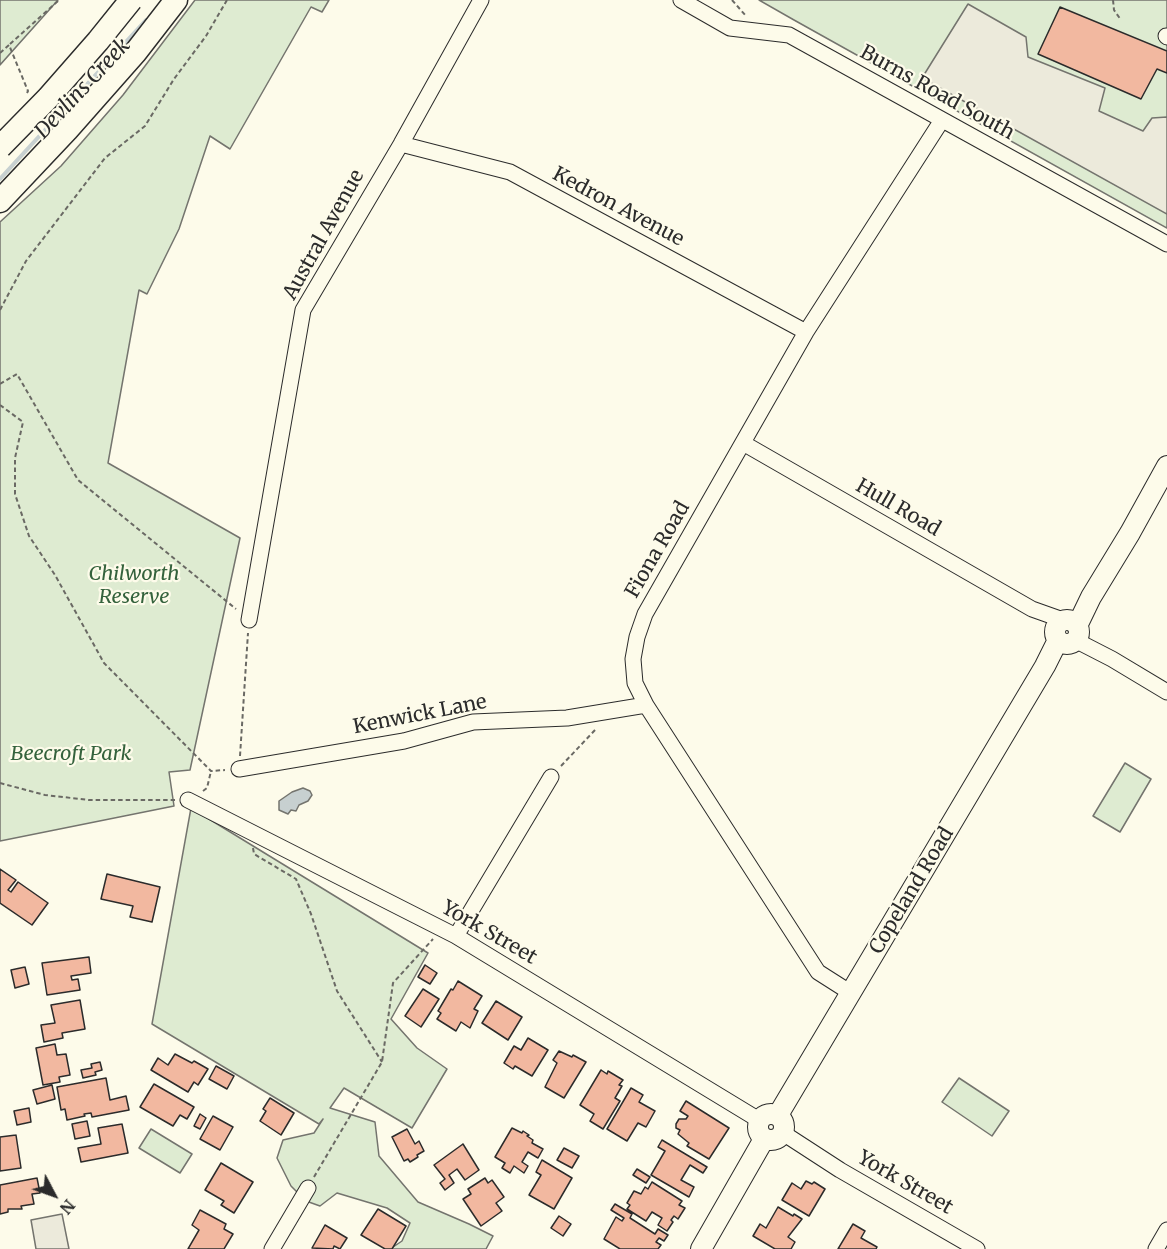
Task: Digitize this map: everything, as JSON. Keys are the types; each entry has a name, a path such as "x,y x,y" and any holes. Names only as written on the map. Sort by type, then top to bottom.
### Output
{"highway":[{"path":"0,147 48,98 132,0"},
{"path":"0,201 135,53 176,0"}],"main road":[{"name":"Copeland Road","path":"701,1249 1045,666 1091,597 1167,466"}],"street":[{"name":"Austral Avenue","path":"249,620 303,310 481,0"},
{"name":"Burns Road South","path":"681,0 730,28 789,35 1167,244"},
{"name":"Fiona Road","path":"851,993 818,972 646,705 635,682 633,659 637,637 645,614 806,332 942,120"},
{"name":"Kedron Avenue","path":"400,144 510,172 806,332"},
{"name":"Hull Road","path":"743,443 1032,609 1167,692"},
{"name":"Kenwick Lane","path":"239,769 404,741 473,722 567,718 646,705"},
{"path":"456,936 551,777"},
{"name":"York Street","path":"188,800 442,928 840,1170 977,1249"},
{"path":"272,1249 308,1188"},
{"path":"1156,1249 1167,1230"}],"path":[{"path":"0,53 59,0"},
{"path":"0,310 26,261 105,158 145,126 174,79 206,36 227,0"},
{"path":"1113,0 1114,10 1121,20"},
{"path":"9,45 28,91 23,100"},
{"path":"0,384 16,374 78,480 249,620 239,769"},
{"path":"0,405 23,422 15,458 15,494 29,536 56,576 104,663 211,771 207,788 188,800 89,800 45,795 0,783"},
{"path":"551,777 595,729 604,724"},
{"path":"248,830 254,854 296,879 311,914 337,991 382,1062"},
{"path":"308,1188 382,1062 393,983 442,928"}],"green space":[{"path":"0,0 58,0 0,65"},
{"name":"Chilworth Reserve","path":"195,0 329,0 322,12 311,7 230,149 210,136 179,229 147,294 139,290 108,463 240,538 190,770 169,772 174,806 0,841 0,222 61,166 123,95"},
{"path":"759,0 1167,0 1167,228 794,20"},
{"path":"1125,763 1151,779 1120,832 1093,816"},
{"path":"191,808 428,953 391,1019 417,1048 447,1069 412,1128 344,1088 330,1108 375,1122 379,1156 418,1202 493,1236 486,1249 390,1249 402,1241 410,1223 387,1208 337,1193 320,1206 306,1201 291,1186 277,1158 283,1140 314,1133 323,1119 319,1124 152,1024"},
{"path":"959,1078 1009,1111 992,1136 942,1102"},
{"path":"151,1129 192,1154 180,1173 139,1148"}],"shaded area":[{"path":"968,4 1026,37 1028,57 1105,88 1099,111 1143,131 1152,118 1167,117 1167,214 922,78"},
{"path":"303,788 310,791 312,795 308,801 299,805 296,811 291,810 288,814 279,810 279,801"},
{"path":"62,1214 69,1249 36,1249 31,1220"}],"building":[{"path":"1060,7 1167,51 1167,73 1157,69 1141,99 1038,54"},
{"path":"0,869 16,880 8,890 11,892 18,882 48,903 32,925 0,903"},
{"path":"107,874 160,887 152,922 130,917 133,906 101,899"},
{"path":"89,957 91,973 71,976 72,980 78,979 80,990 47,995 42,963"},
{"path":"425,965 437,973 430,984 418,977"},
{"path":"25,967 29,984 15,988 11,970"},
{"path":"458,981 482,996 474,1009 478,1011 470,1028 461,1022 456,1031 437,1019 441,1013 438,1011"},
{"path":"423,989 439,999 421,1027 405,1016"},
{"path":"80,1000 85,1029 62,1033 63,1038 44,1042 41,1025 55,1023 51,1005"},
{"path":"496,1001 522,1017 508,1040 482,1023"},
{"path":"528,1038 548,1050 532,1076 515,1066 513,1069 504,1063 514,1046 521,1050"},
{"path":"55,1044 57,1055 66,1054 70,1075 59,1077 60,1082 43,1085 36,1048"},
{"path":"559,1051 586,1062 564,1098 545,1087 557,1063 553,1060"},
{"path":"175,1054 208,1069 198,1085 194,1082 188,1092 151,1070 158,1058 168,1065"},
{"path":"100,1062 102,1070 95,1072 96,1075 83,1078 81,1070 92,1068 91,1064"},
{"path":"216,1066 234,1076 227,1089 209,1079"},
{"path":"601,1070 607,1074 608,1071 623,1080 615,1098 620,1101 603,1129 590,1121 594,1114 580,1105"},
{"path":"106,1078 110,1100 126,1096 129,1110 92,1117 91,1113 84,1114 85,1116 67,1120 65,1109 61,1110 57,1087"},
{"path":"154,1084 194,1107 187,1119 180,1115 173,1126 140,1107"},
{"path":"52,1085 55,1099 37,1104 33,1090"},
{"path":"631,1088 643,1095 639,1102 655,1111 646,1127 638,1123 627,1141 607,1129"},
{"path":"270,1098 294,1113 281,1135 260,1121 266,1111 263,1109"},
{"path":"686,1101 729,1128 709,1159 687,1146 689,1143 678,1134 680,1130 676,1128 676,1124 679,1119 686,1119 688,1116 680,1111"},
{"path":"29,1108 31,1122 17,1125 14,1111"},
{"path":"200,1114 206,1118 200,1129 194,1126"},
{"path":"213,1116 233,1127 220,1150 200,1139"},
{"path":"87,1121 90,1136 75,1139 72,1124"},
{"path":"122,1124 128,1153 81,1162 78,1148 101,1144 98,1128"},
{"path":"512,1128 529,1135 527,1136 533,1140 532,1143 543,1149 538,1158 528,1152 522,1162 528,1166 524,1173 514,1166 510,1173 502,1168 505,1163 495,1157"},
{"path":"407,1129 415,1144 419,1141 424,1151 410,1162 408,1159 404,1161 392,1137"},
{"path":"16,1135 21,1168 0,1171 0,1137"},
{"path":"662,1140 707,1167 703,1173 690,1165 681,1180 694,1187 689,1197 651,1175 665,1151 658,1147"},
{"path":"463,1144 479,1170 465,1180 457,1169 449,1175 454,1183 445,1190 440,1183 445,1179 434,1165"},
{"path":"564,1148 579,1156 572,1168 557,1160"},
{"path":"542,1160 572,1178 554,1209 529,1195 541,1175 536,1172"},
{"path":"221,1163 253,1182 234,1213 221,1205 224,1201 205,1190"},
{"path":"637,1169 650,1177 646,1183 633,1175"},
{"path":"37,1178 40,1193 32,1194 34,1204 21,1206 22,1209 8,1209 8,1212 0,1214 0,1185"},
{"path":"485,1178 488,1183 492,1180 504,1197 496,1203 502,1211 481,1226 463,1199 471,1194 468,1189"},
{"path":"806,1181 812,1184 814,1182 825,1189 809,1216 782,1200 792,1183 801,1189"},
{"path":"652,1182 682,1201 679,1205 685,1208 678,1219 674,1216 667,1231 658,1225 662,1218 652,1212 646,1221 627,1209 630,1205 627,1203 634,1191 641,1194"},
{"path":"615,1204 632,1214 630,1218 655,1234 658,1229 668,1235 664,1241 659,1238 656,1242 661,1245 658,1249 620,1249 604,1239 616,1217 622,1221 624,1218 611,1210"},
{"path":"778,1207 802,1219 788,1237 795,1242 791,1249 775,1249 753,1236 760,1224 766,1228"},
{"path":"378,1209 406,1226 392,1249 385,1249 361,1235"},
{"path":"200,1210 226,1224 224,1229 233,1234 224,1249 188,1249 199,1230 192,1225"},
{"path":"559,1216 571,1224 563,1236 551,1228"},
{"path":"853,1224 865,1231 861,1238 877,1247 876,1249 838,1249"},
{"path":"325,1225 347,1238 340,1249 334,1246 333,1249 312,1248"}],"waterway":[{"name":"Devlins Creek","path":"0,179 146,20"}],"park label":[{"name":"Beecroft Park","path":"71,754"}]}
